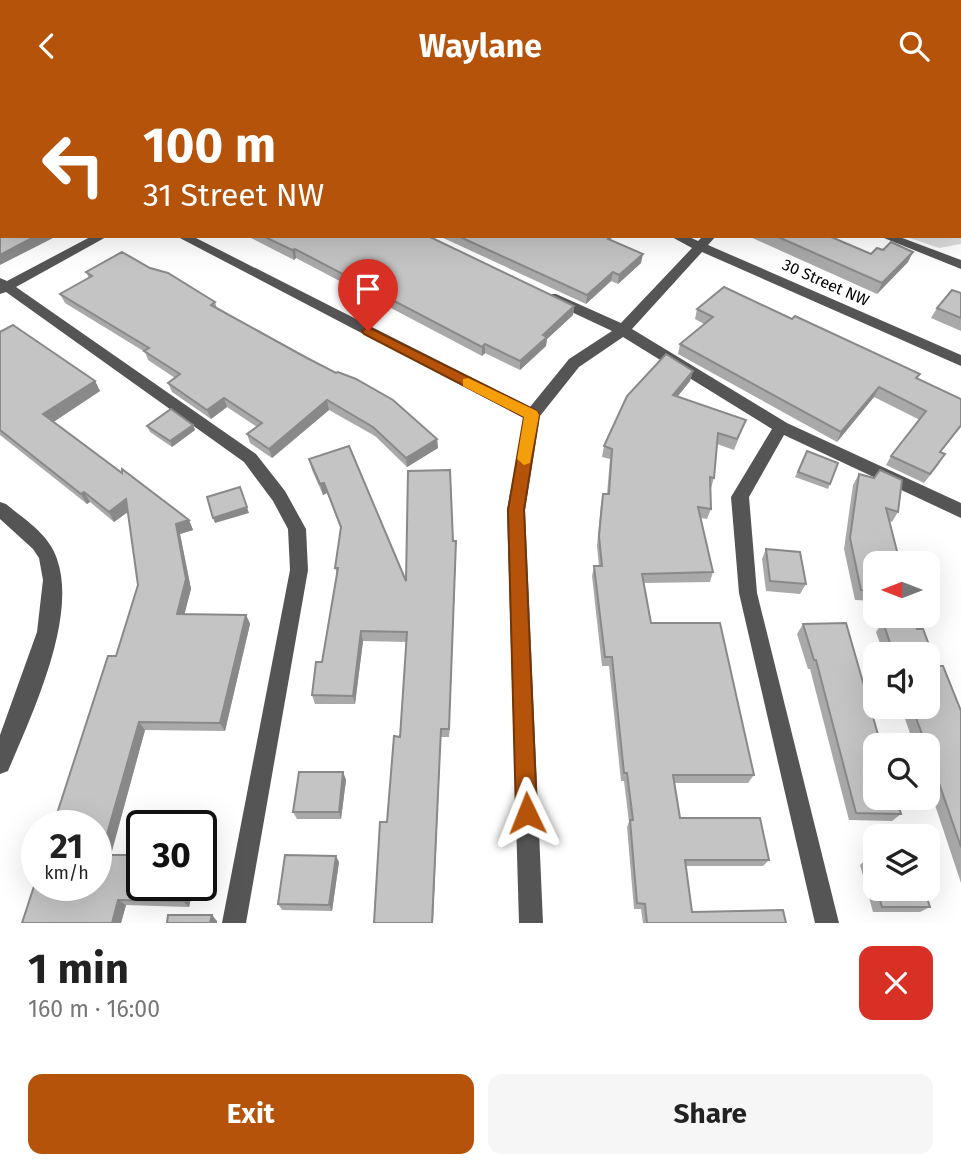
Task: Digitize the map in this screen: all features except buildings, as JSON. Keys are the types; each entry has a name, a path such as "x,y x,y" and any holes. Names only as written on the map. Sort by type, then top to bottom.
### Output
{"street":[{"path":"98,238 2,286 250,458 279,496 298,529 299,570 234,923"},
{"path":"186,238 532,415"},
{"name":"30 Street NW","path":"688,238 705,241 961,361"},
{"path":"890,238 961,265"},
{"path":"531,923 516,510 532,415 575,363 623,330 705,241"},
{"path":"535,289 623,330 781,427 961,512"},
{"path":"781,427 740,497 748,593 827,923"},
{"path":"0,509 37,541 48,557 54,579 55,603 49,630 0,763"}],"shaded area":[{"path":"910,238 961,238 961,244 939,248"}],"slow traffic":[{"path":"468,382 532,415 524,459"}],"route":[{"path":"368,331 532,415 516,510 527,813"}]}
